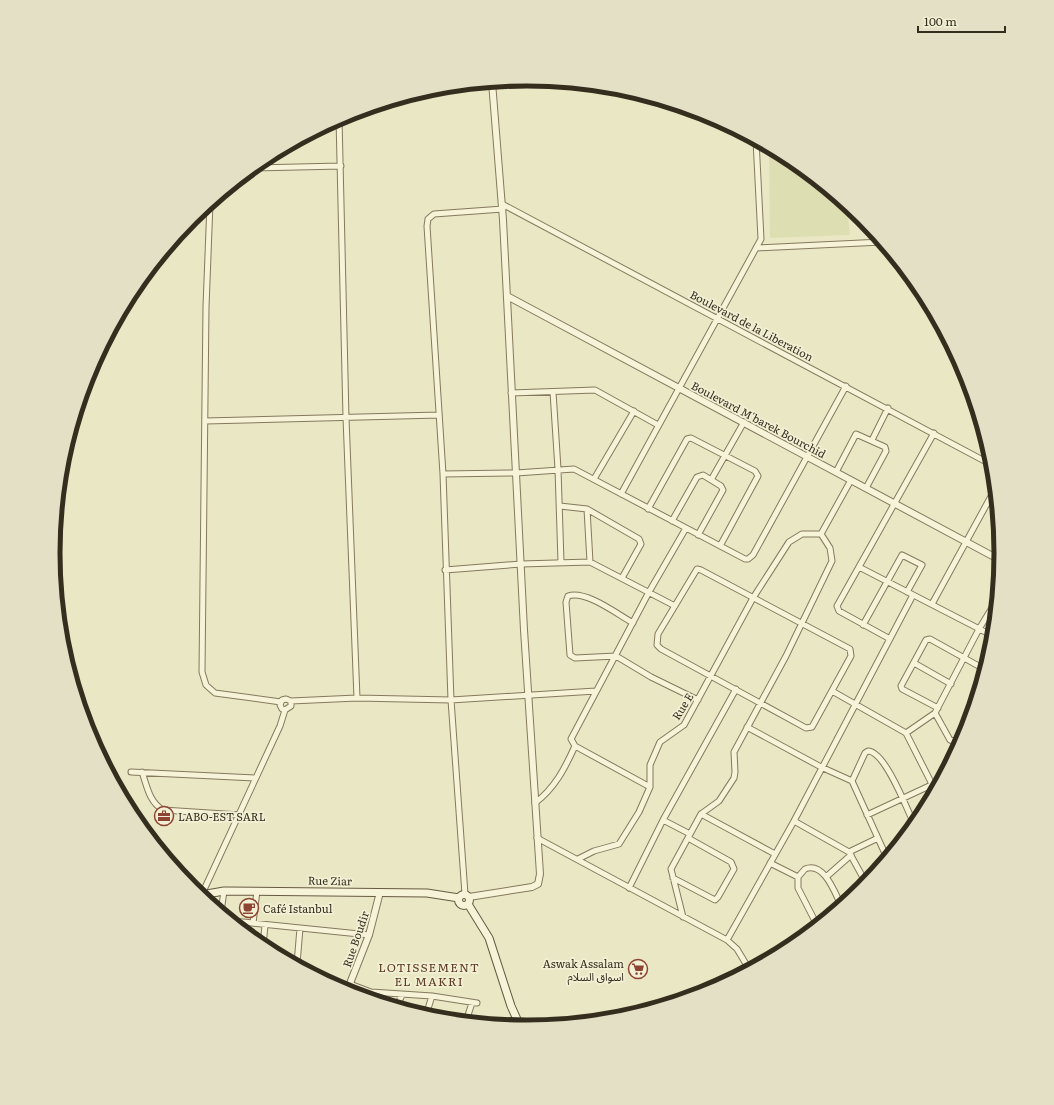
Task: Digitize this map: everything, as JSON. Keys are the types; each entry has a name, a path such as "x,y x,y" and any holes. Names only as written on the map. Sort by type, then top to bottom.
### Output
{"main road":[{"name":"Rue Ziar","path":"208,893 224,891 380,892 436,894 465,898"},
{"path":"465,898 489,938 511,1006 517,1020"}],"street":[{"path":"492,86 502,206 511,393 540,874 536,885 465,898 451,700 445,570 443,474 432,308 428,219 434,214 502,206"},
{"path":"339,125 346,418 357,698"},
{"path":"621,494 762,236 756,146"},
{"path":"263,168 341,166"},
{"name":"Boulevard de la Liberation","path":"502,206 888,408 985,461"},
{"path":"210,210 201,637 202,672 204,680 209,688 218,694 281,702 286,699 291,701 357,698 451,700 596,691"},
{"path":"756,248 876,242"},
{"name":"Boulevard M'barek Bourchid","path":"507,296 680,387 994,557"},
{"path":"443,474 516,473 572,469 594,479 648,509 745,559 751,558 846,386"},
{"path":"511,393 595,390 658,425"},
{"path":"553,392 560,506 561,562"},
{"path":"872,440 888,408"},
{"path":"594,479 634,411"},
{"path":"205,421 439,415"},
{"path":"711,480 744,422"},
{"path":"890,639 863,625 837,607 934,433"},
{"path":"836,472 856,434 872,440 885,447 886,450 866,488"},
{"path":"648,509 688,438 725,455 755,471 758,476 720,546"},
{"path":"672,521 697,477 701,475 711,480 722,486 723,490 698,535"},
{"path":"683,917 671,869 701,814 719,801 734,778 734,752 761,704 832,561 830,548 821,534 851,480"},
{"path":"932,604 991,497"},
{"path":"560,506 587,509 640,540 639,547 622,578"},
{"path":"587,509 590,562"},
{"path":"650,787 575,746 571,740 649,592 686,528"},
{"name":"Rue E","path":"578,859 594,851 619,844 638,812 650,787 650,765 660,742 684,725 753,598 790,542 802,534 821,534"},
{"path":"863,625 901,555 920,563 922,567 908,592"},
{"path":"445,570 521,564 590,562 675,606"},
{"path":"860,567 987,633"},
{"path":"698,569 753,598 848,648 851,652 851,656 810,728 805,727 761,704 661,649 657,645 658,634 694,572 698,569"},
{"path":"633,623 589,598 576,594 570,595 566,598 570,656 575,658 616,656 651,677 698,700"},
{"path":"728,940 794,821 821,767 913,595"},
{"path":"906,732 935,713 990,610"},
{"path":"938,708 902,689 901,686 928,638 980,667"},
{"path":"914,663 951,684"},
{"path":"629,888 663,820 736,689"},
{"path":"832,691 906,732 932,784"},
{"path":"285,710 291,708 291,701"},
{"path":"281,702 280,706 285,710"},
{"path":"204,890 240,815 255,778 280,726 285,710"},
{"path":"935,713 950,740 953,742"},
{"path":"747,728 821,767 852,781 884,852"},
{"path":"535,803 550,790 566,765 575,746"},
{"path":"852,781 865,753 871,751 883,761 911,818"},
{"path":"131,772 255,778"},
{"path":"142,772 150,796 155,805 163,810 240,815"},
{"path":"867,815 929,789"},
{"path":"701,814 775,854"},
{"path":"663,820 731,862 734,869 715,900 673,878"},
{"path":"794,821 850,854 863,877"},
{"path":"537,838 728,940 737,949 746,964"},
{"path":"826,877 850,854 878,838"},
{"path":"770,863 798,877"},
{"path":"815,920 798,888 798,877 800,872 808,867 814,868 826,877 839,901"},
{"path":"222,906 224,891"},
{"path":"253,923 258,891"},
{"name":"Rue Boudir","path":"350,984 369,935 380,892"},
{"path":"242,922 369,935"},
{"path":"264,938 265,925"},
{"path":"297,959 300,928"},
{"path":"350,984 354,986"},
{"path":"377,995 432,996 475,1003 468,1016"},
{"path":"399,1002 402,995"},
{"path":"428,1009 432,996"}],"green space":[{"path":"769,154 811,182 848,213 850,235 770,238"}],"place":[{"name":"LABO-EST SARL","path":"164,816"},
{"name":"Café Istanbul","path":"249,908"},
{"name":"Aswak Assalam اسواق السلام","path":"638,969"}],"district":[{"name":"LOTISSEMENT EL MAKRI","path":"429,974"}]}
